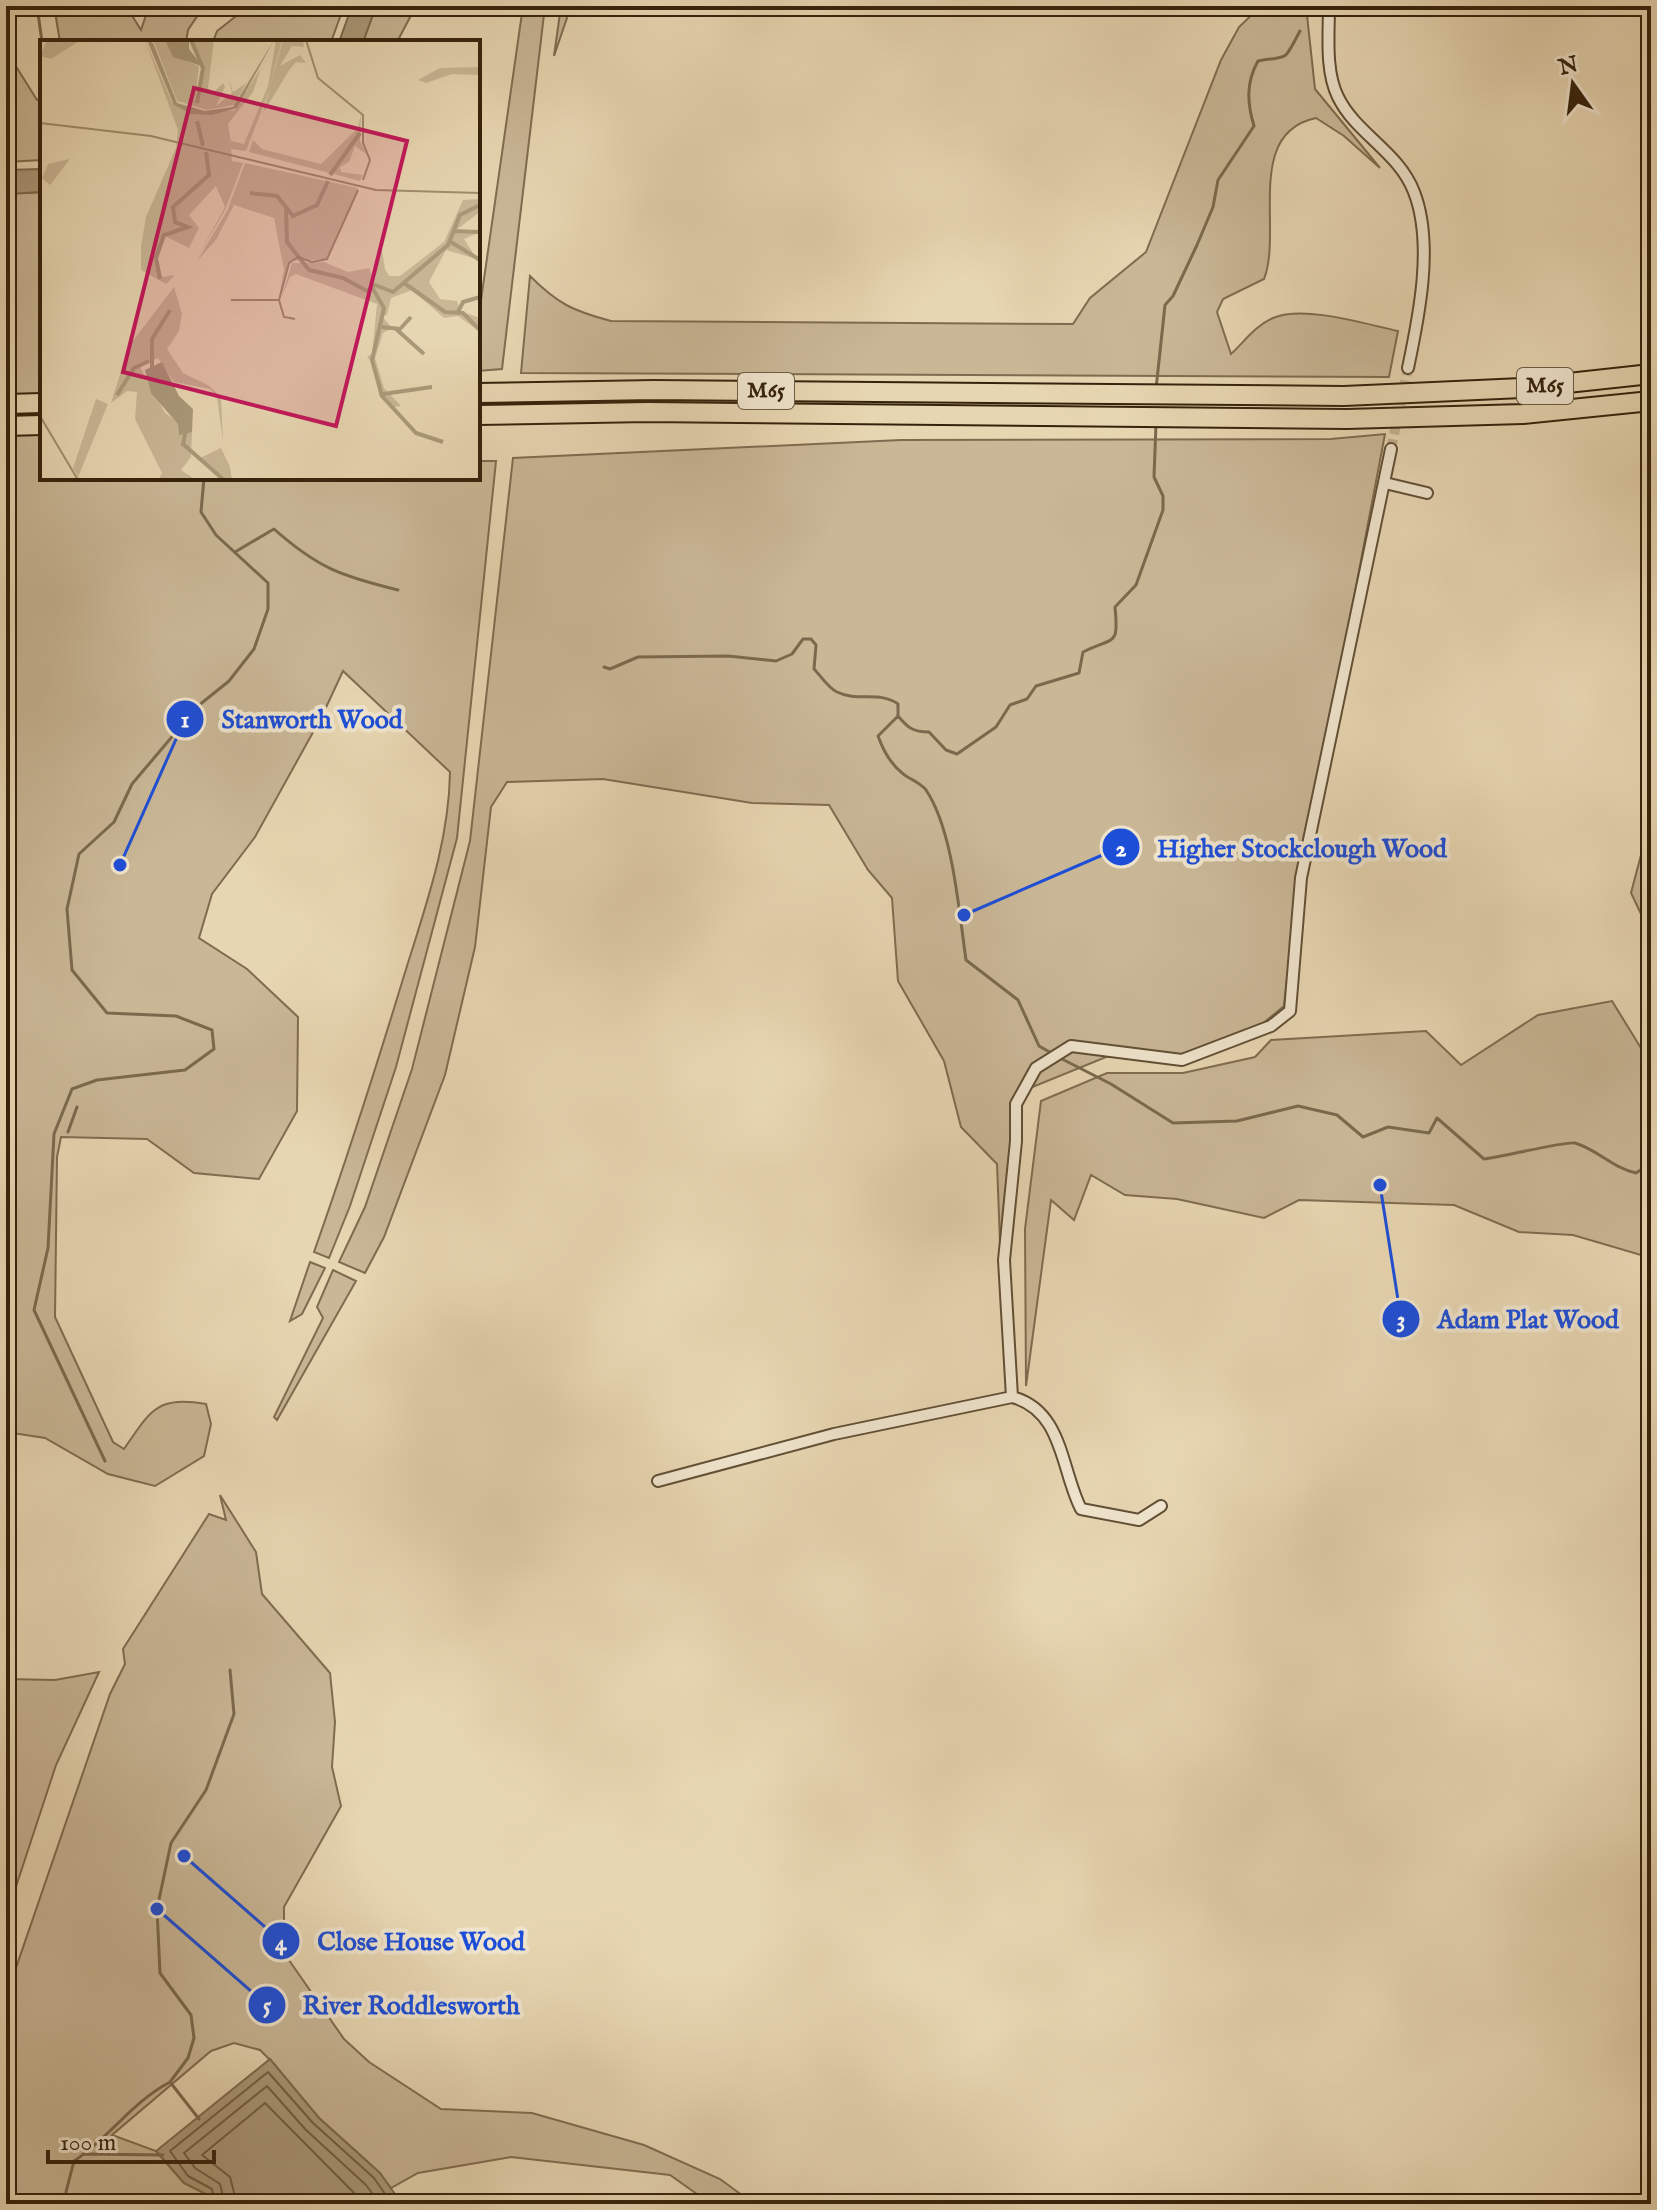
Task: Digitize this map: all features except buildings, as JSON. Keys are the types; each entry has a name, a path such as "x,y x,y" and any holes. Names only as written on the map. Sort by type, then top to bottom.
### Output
{"highway":[{"name":"M65","path":"480,393 1269,396 1452,393 1651,374"},
{"name":"M65","path":"480,415 648,412 1495,416 1651,401"},
{"path":"6,404 40,403"},
{"path":"6,426 40,425"}],"street":[{"path":"1329,6 1332,73 1337,95 1345,109 1403,169 1419,207 1421,296 1408,368"},
{"path":"1012,1397 1004,1260 1016,1141 1016,1104 1036,1068 1071,1046 1182,1060 1257,1032 1290,1011 1301,878 1391,449"},
{"path":"1385,483 1427,493"},
{"path":"658,1481 834,1434 1012,1397 1036,1408 1053,1426 1067,1480 1081,1509 1139,1520 1161,1506"}],"shaded area":[{"path":"6,6 17,6 7,52 37,100 40,99 40,160 6,162"},
{"path":"54,6 126,6 141,30 149,6 204,6 188,30 186,40 60,40"},
{"path":"249,6 344,6 332,40 214,40 217,31"},
{"path":"376,6 416,6 398,40 364,40"},
{"path":"523,6 545,6 502,369 480,371 480,307"},
{"path":"561,6 571,6 554,56"},
{"path":"1261,6 1306,6 1315,89 1380,168 1344,136 1316,118 1294,127 1280,143 1270,186 1269,259 1264,279 1223,299 1217,312 1231,354 1255,330 1273,318 1301,314 1335,317 1398,331 1389,377 521,373 530,276 567,305 611,321 1073,324 1090,298 1146,252 1221,60 1239,27"},
{"path":"40,192 40,480 480,480 480,461 496,461 457,838 396,1067 350,1206 329,1258 314,1252 427,902 445,825 450,772 343,671 322,716 255,837 212,894 199,938 247,969 298,1017 297,1111 259,1179 194,1173 147,1139 61,1137 57,1157 55,1317 113,1442 124,1449 141,1424 165,1404 206,1404 211,1424 204,1456 155,1486 108,1474 45,1438 6,1432 6,194"},
{"path":"1385,434 1294,913 1284,1006 1256,1029 1179,1055 1106,1057 1025,1090 1014,1117 1005,1372 997,1164 961,1127 944,1061 898,981 892,898 868,870 829,805 752,803 603,779 507,782 491,807 475,947 445,1075 384,1237 365,1273 339,1262 365,1207 412,1069 470,841 513,458 901,440 1331,439"},
{"path":"1651,817 1651,935 1631,893"},
{"path":"1612,1001 1644,1053 1651,1047 1651,1258 1573,1235 1519,1232 1454,1205 1299,1200 1264,1218 1177,1199 1125,1195 1091,1175 1074,1220 1051,1200 1026,1386 1025,1229 1041,1101 1107,1073 1183,1073 1255,1057 1271,1040 1426,1031 1461,1065 1538,1015"},
{"path":"310,1262 325,1268 302,1314 290,1321"},
{"path":"333,1270 356,1281 277,1420 274,1417 323,1318 317,1307"},
{"path":"220,1495 256,1552 262,1594 330,1673 335,1722 332,1767 341,1806 284,1907 284,1953 344,2039 369,2062 441,2109 532,2113 644,2145 720,2179 754,2204 711,2204 670,2175 511,2157 418,2173 391,2188 370,2164 319,2118 260,2050 234,2043 211,2051 112,2135 156,2151 184,2183 206,2194 207,2204 6,2204 6,1997 110,1694 125,1664 123,1649 209,1514 226,1520"},
{"path":"99,1672 56,1765 6,1917 6,1854 15,1816 6,1789 6,1679 55,1680"}],"water":[{"path":"352,6 376,6 364,40 340,40"},
{"path":"40,169 40,192 6,194 6,170"},
{"path":"270,2059 319,2118 380,2173 402,2204 208,2204 206,2194 184,2183 156,2151"}],"waterway":[{"path":"37,6 42,40"},
{"path":"1156,389 1165,305 1173,296 1197,245 1213,207 1218,180 1254,126 1249,93 1254,69 1258,61 1284,56 1300,31"},
{"path":"604,667 610,669 638,657 728,656 776,661 792,654 803,639 811,639 816,645 814,669 831,688 845,695 891,700 898,704 898,716 908,726 929,732 946,750 957,754 996,727 1010,705 1027,699 1036,686 1079,673 1083,652 1108,642 1115,635 1115,607 1136,585 1163,510 1163,496 1154,477 1156,424"},
{"path":"105,1461 34,1310 48,1248 54,1134 72,1089 97,1080 185,1070 214,1049 212,1030 176,1016 107,1013 72,970 67,909 79,854 114,822 132,784 198,706 229,681 254,649 268,609 268,583 216,535 201,512 204,480"},
{"path":"235,552 274,529 304,553 331,569 398,590"},
{"path":"898,716 878,736 893,764 926,790 943,827 954,872 966,960 1018,1000 1039,1046 1053,1054"},
{"path":"1060,1058 1111,1084 1173,1123 1237,1121 1298,1106 1337,1115 1363,1137 1388,1127 1429,1133 1437,1118 1484,1159 1575,1143 1636,1173 1651,1163"},
{"path":"68,1132 77,1107"},
{"path":"199,2119 170,2082 188,2058 194,2038 191,2015 160,1973 157,1909 171,1843 206,1790 234,1714 230,1670"},
{"path":"53,2204 65,2196 74,2161 156,2090 170,2082"},
{"path":"83,2154 163,2155"}],"tunnel":[{"path":"1391,449 1408,368"}],"place":[{"name":"Stanworth Wood","path":"120,865"},
{"name":"Higher Stockclough Wood","path":"964,915"},
{"name":"Adam Plat Wood","path":"1380,1185"},
{"name":"Close House Wood","path":"184,1856"},
{"name":"River Roddlesworth","path":"157,1909"}]}
